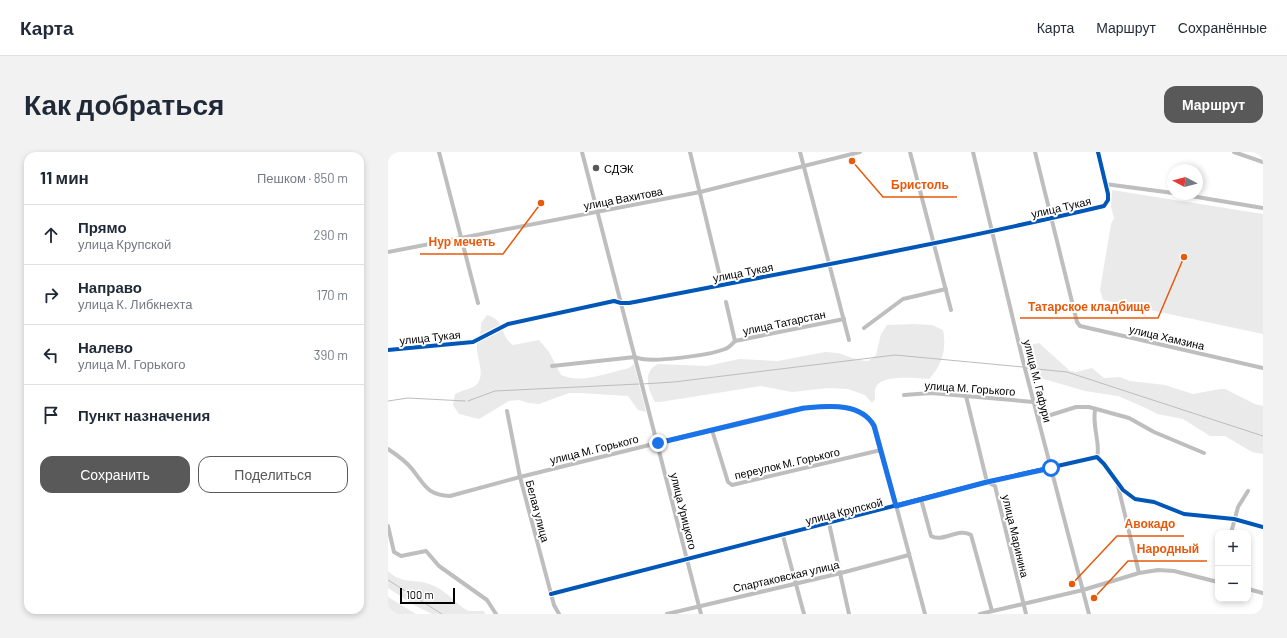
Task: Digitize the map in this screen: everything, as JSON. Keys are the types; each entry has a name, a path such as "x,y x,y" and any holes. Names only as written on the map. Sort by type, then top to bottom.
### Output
{"street":[{"path":"439,152 478,303"},
{"path":"582,152 599,212 635,357"},
{"path":"690,152 722,285"},
{"path":"800,152 849,340"},
{"name":"улица Вахитова","path":"388,252 700,192 860,152"},
{"path":"910,152 951,310"},
{"name":"улица М. Гафури","path":"973,152 1023,361 1089,614"},
{"name":"улица Хамзина","path":"1035,152 1077,322 1080,326 1263,368"},
{"path":"1098,152 1104,184 1167,192"},
{"path":"1234,152 1263,162"},
{"name":"улица Тукая","path":"388,350 473,342 508,324 614,301 621,304 830,264 1051,219 1104,206 1108,200 1107,188 1104,184"},
{"path":"1203,198 1263,208"},
{"path":"864,328 903,299 946,290"},
{"path":"726,302 735,342"},
{"name":"улица Татарстан","path":"552,366 635,357 642,360 674,358 726,349 735,342 844,319"},
{"name":"улица Урицкого","path":"635,357 701,614"},
{"name":"улица М. Горького","path":"904,395 931,393 1034,402"},
{"name":"улица Маринина","path":"966,396 987,482 995,486 1026,614"},
{"name":"улица М. Горького","path":"388,449 406,462 427,489 439,495 456,495 520,477 791,410 819,407 852,409 862,412 868,417 874,426 881,450"},
{"path":"1038,419 1076,407 1089,407 1095,410 1129,418 1154,432 1204,453"},
{"path":"1095,410 1094,427 1099,447 1097,457 1123,490 1136,499 1154,502 1184,514 1234,519 1263,527"},
{"name":"Белая улица","path":"507,411 520,477 551,594 559,614"},
{"name":"переулок М. Горького","path":"712,430 728,482 732,485 881,450"},
{"path":"881,450 925,614"},
{"name":"улица Крупской","path":"551,594 783,536 987,482 1097,457"},
{"path":"1118,484 1139,573"},
{"path":"1232,530 1238,507 1248,491"},
{"path":"921,499 931,536 937,538 964,533 971,535 992,611"},
{"path":"829,523 849,614"},
{"path":"388,526 396,555 401,556 426,551 439,566 487,600 496,614"},
{"path":"783,536 804,614"},
{"name":"Спартаковская улица","path":"667,614 699,605 796,584 909,555"},
{"path":"980,614 1082,590 1139,573 1166,570 1215,581"},
{"path":"1251,590 1263,593"}],"shaded area":[{"path":"1112,190 1167,199 1167,200 1263,214 1263,334 1103,300 1100,290 1111,224 1114,218 1111,207"},
{"path":"487,315 493,317 497,321 506,338 513,345 539,340 549,352 561,375 578,378 595,377 629,368 634,364 646,412 638,410 628,396 569,393 539,404 519,400 509,401 479,419 459,414 453,405 455,394 474,387 480,379 481,374 477,345 481,323"},
{"path":"887,325 932,325 943,330 944,350 937,368 929,379 895,378 883,381 876,387 875,399 872,403 865,395 848,389 828,388 792,392 761,386 660,402 655,402 650,392 648,376 653,367 658,364 707,366 739,359 778,361 825,352 838,353 858,360 868,361 876,355 881,334"},
{"path":"1039,343 1070,371 1076,372 1092,368 1104,378 1120,377 1130,381 1165,385 1193,394 1225,389 1255,404 1263,406 1263,454 1252,452 1225,436 1210,436 1183,419 1157,414 1118,396 1085,391 1044,379 1033,368 1028,353 1033,344"},
{"path":"388,571 403,580 423,582 434,586 445,592 468,611 484,611 485,614 432,614 414,605 388,588"},
{"path":"388,597 416,614 388,614"}],"waterway":[{"path":"642,384 674,382 895,355 1023,367"},
{"path":"1026,368 1067,372 1263,436"},
{"path":"468,401 495,391 639,384"},
{"path":"388,401 408,398 465,401"},
{"path":"388,580 442,614"}],"cycle path":[{"path":"388,350 473,342 508,324 614,301 629,303 927,245 1104,206 1108,200 1108,194 1098,152"},
{"path":"551,594 987,482 1097,457 1123,490 1135,499 1154,502 1184,514 1234,519 1263,527"}],"place":[{"name":"Бристоль","path":"852,161"},
{"name":"СДЭК","path":"596,168"},
{"name":"Нур мечеть","path":"541,203"},
{"name":"Татарское кладбище","path":"1184,257"},
{"name":"Авокадо","path":"1072,584"},
{"name":"Народный","path":"1094,598"}],"route":[{"path":"658,443 791,410 819,407 852,409 864,413 874,426 896,506 987,482 1051,468"}]}
